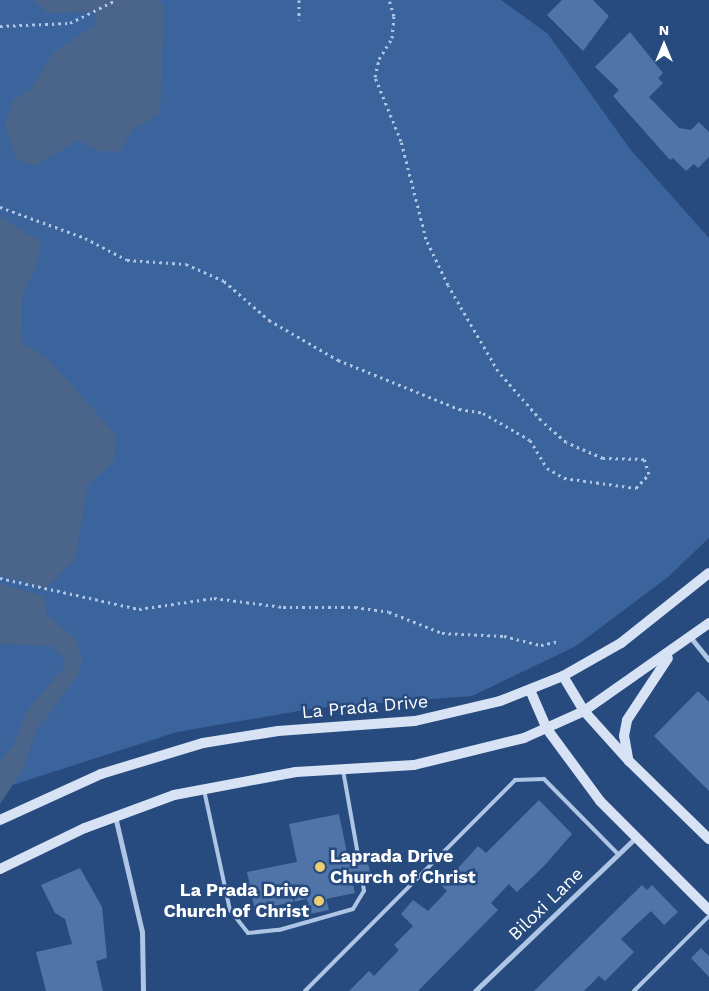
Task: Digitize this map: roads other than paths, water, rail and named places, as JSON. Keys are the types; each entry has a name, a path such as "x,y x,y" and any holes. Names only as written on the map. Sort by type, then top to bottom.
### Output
{"main road":[{"name":"La Prada Drive","path":"0,820 101,774 203,743 278,731 415,721 530,690 563,676 650,623 709,573"},
{"path":"0,869 115,816 204,788 268,776 455,758 547,729 584,710 673,651 709,623"},
{"path":"629,761 624,736 627,720 673,651"},
{"path":"563,676 584,710 629,761 709,839"},
{"path":"530,690 547,729 600,801 709,910"}],"street":[{"path":"691,638 709,660"},
{"path":"115,816 142,932 143,991"},
{"name":"Biloxi Lane","path":"475,991 636,837"}],"lane":[{"path":"343,770 359,861"},
{"path":"305,991 516,780 544,780 618,854"},
{"path":"204,788 230,910 248,932 279,930 353,909 364,891 362,877"},
{"path":"634,991 709,916"}],"place":[{"name":"Laprada Drive Church of Christ","path":"320,867"},
{"name":"La Prada Drive Church of Christ","path":"319,901"}]}
